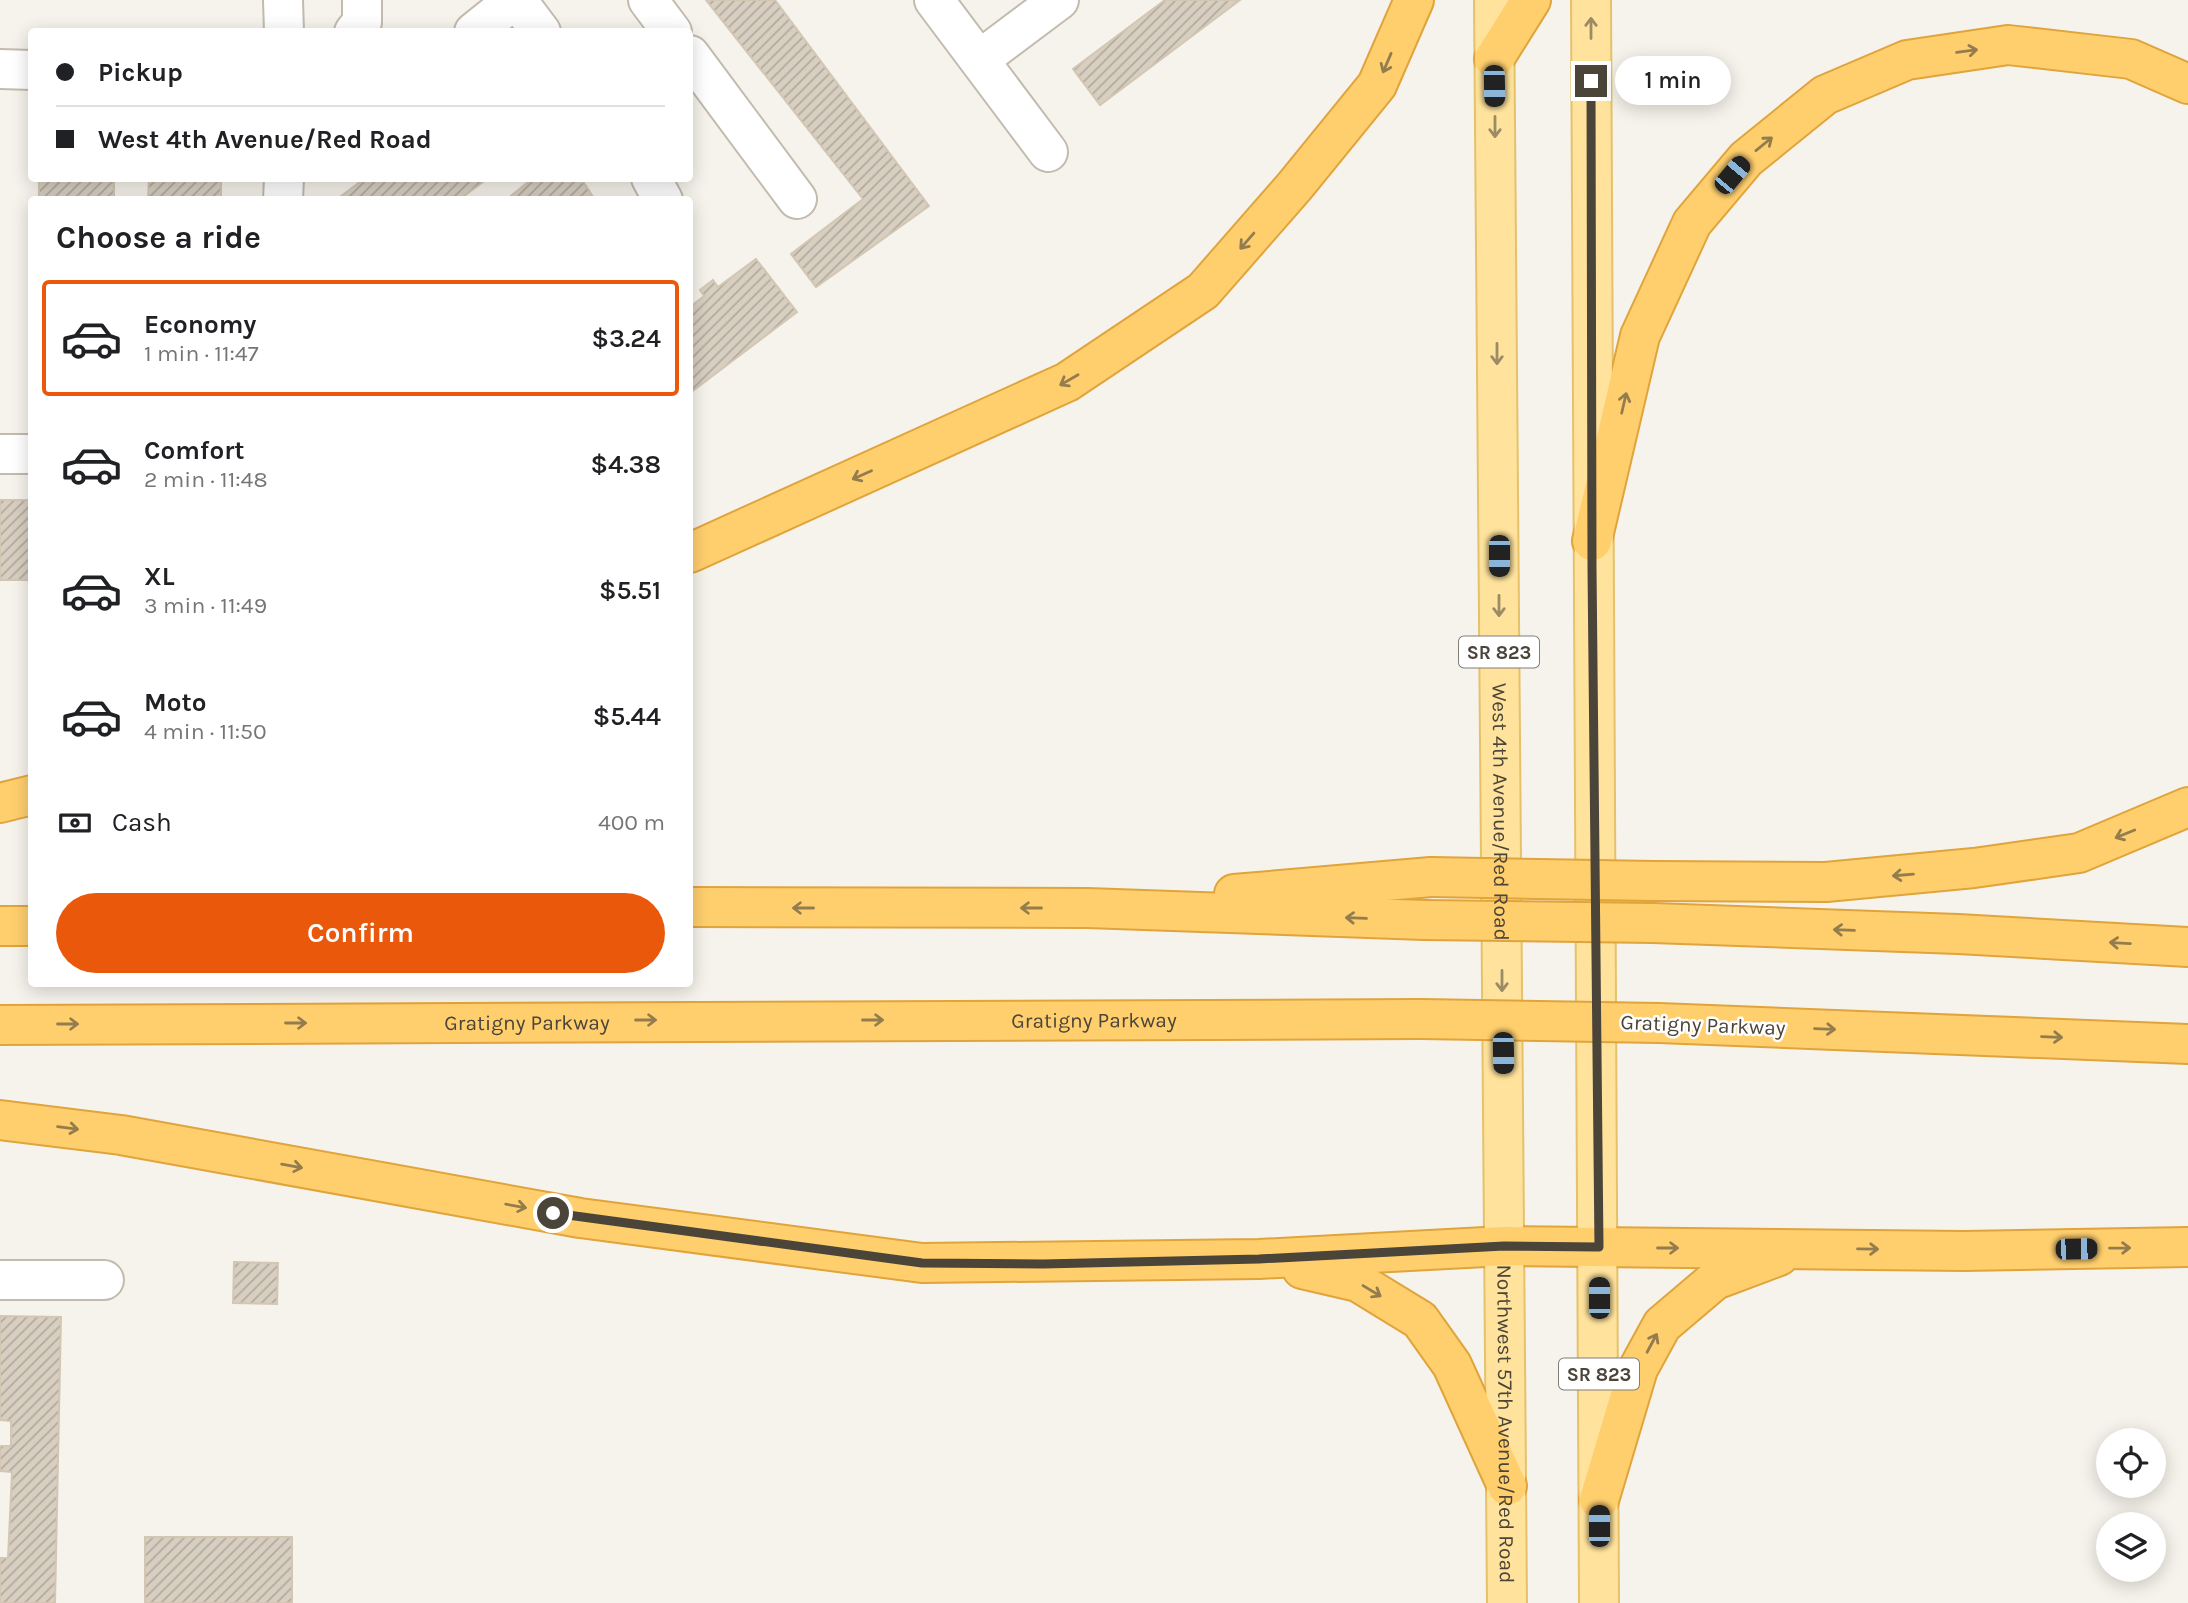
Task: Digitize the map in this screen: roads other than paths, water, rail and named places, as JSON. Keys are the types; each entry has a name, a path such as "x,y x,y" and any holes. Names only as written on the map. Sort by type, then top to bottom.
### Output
{"highway":[{"path":"693,552 1067,382 1203,291 1294,187 1377,85 1414,0"},
{"path":"1494,59 1531,0"},
{"path":"1592,541 1640,335 1692,223 1746,159 1825,95 1907,60 2008,45 2131,59 2188,83"},
{"path":"0,803 28,796"},
{"path":"1087,908 1368,880 1431,877 1826,882 1974,868 2079,853 2188,807"},
{"path":"693,907 1087,908 1424,920 1653,923 1958,934 2188,947"},
{"path":"0,926 28,926"},
{"name":"Gratigny Parkway","path":"0,1025 1421,1019 1659,1023 2188,1044"},
{"path":"0,1121 121,1135 580,1218 922,1263 1043,1264 1259,1259 1504,1246 1964,1251 2188,1247"},
{"path":"1599,1500 1638,1369 1661,1325 1715,1280 1800,1248"},
{"path":"1259,1259 1358,1282 1420,1320 1452,1365 1507,1486"}],"main road":[{"name":"West 4th Avenue/Red Road","path":"1494,0 1504,1246"},
{"name":"SR 823","path":"1591,0 1599,1603"},
{"name":"Northwest 57th Avenue/Red Road","path":"1504,1246 1507,1603"}],"street":[{"path":"284,0 284,28"},
{"path":"357,28 362,22 362,0"},
{"path":"479,28 515,0 538,28"},
{"path":"648,0 668,28"},
{"path":"934,0 1048,152"},
{"path":"979,60 1059,0"},
{"path":"693,59 797,199"},
{"path":"0,69 28,70"},
{"path":"0,454 28,454"},
{"path":"0,1280 104,1280"}]}
